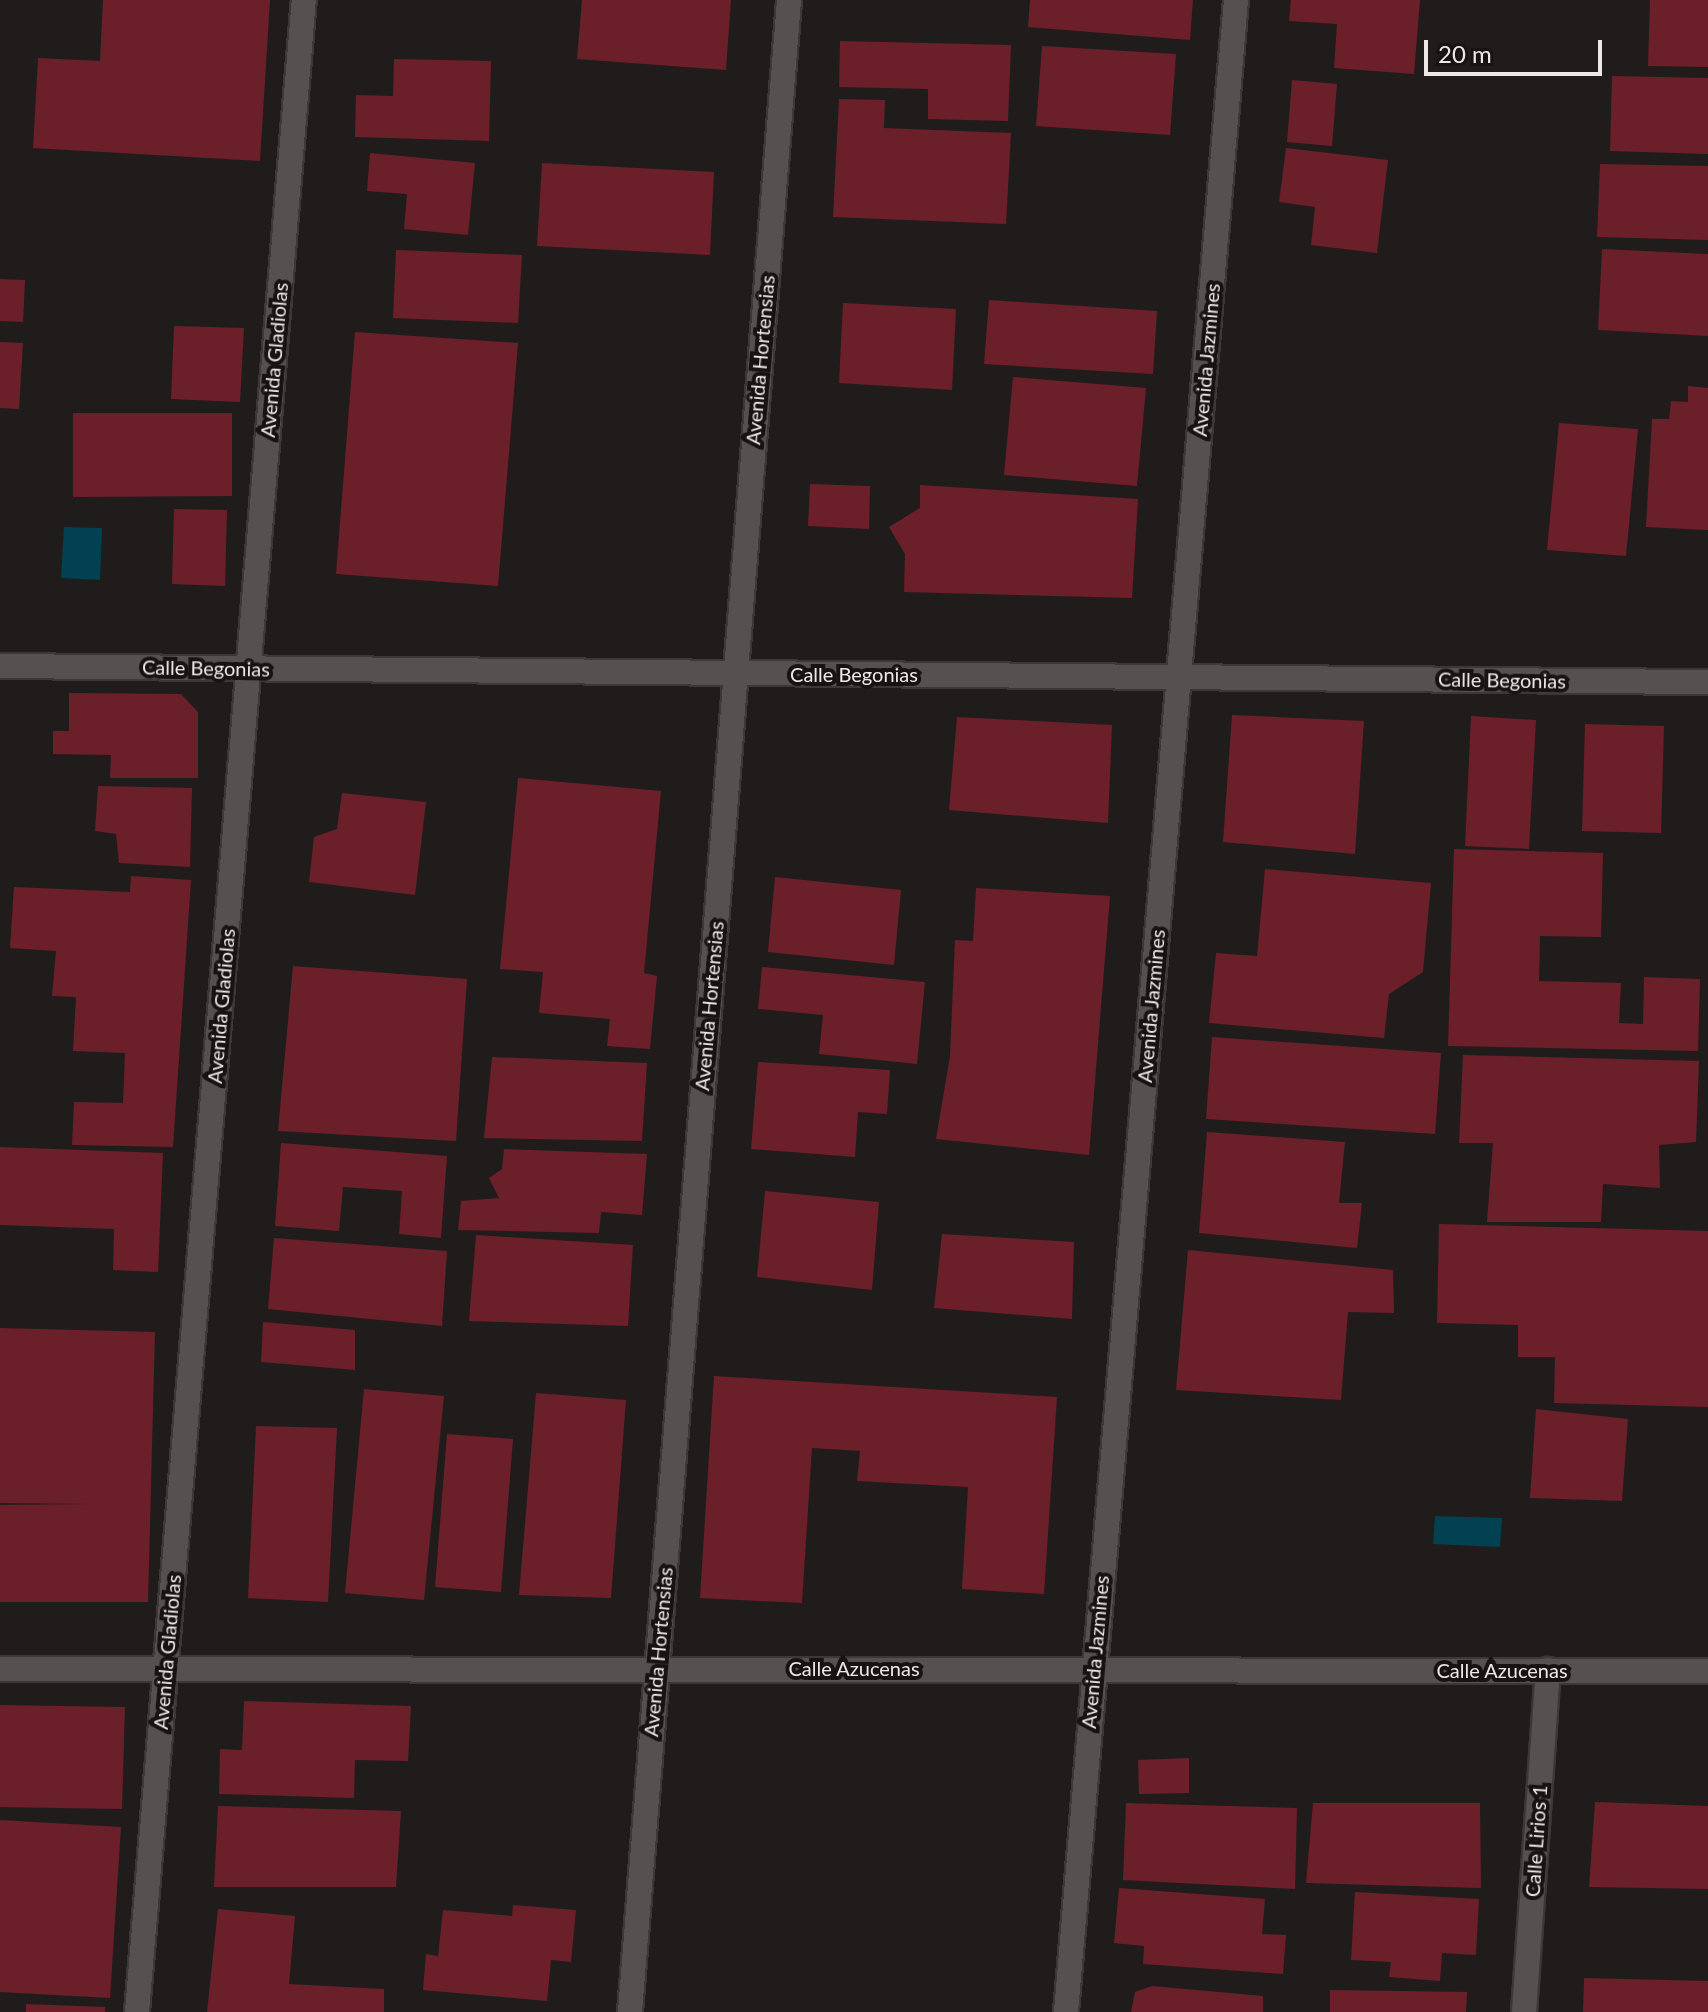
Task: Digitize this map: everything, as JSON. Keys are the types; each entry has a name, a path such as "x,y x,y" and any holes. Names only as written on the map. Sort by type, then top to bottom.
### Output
{"street":[{"name":"Avenida Gladiolas","path":"137,2012 304,0"},
{"name":"Avenida Hortensias","path":"630,2012 789,0"},
{"name":"Avenida Jazmines","path":"1066,2012 1236,0"},
{"name":"Calle Begonias","path":"0,666 1708,682"},
{"name":"Calle Azucenas","path":"0,1669 1708,1671"},
{"name":"Calle Lirios 1","path":"1524,2012 1548,1670"}],"water":[{"path":"64,527 102,528 100,580 61,578"},
{"path":"1435,1516 1502,1518 1500,1547 1433,1544"}],"building":[{"path":"103,0 270,0 260,161 33,148 38,58 100,61"},
{"path":"582,0 731,0 726,70 577,59"},
{"path":"1030,0 1193,0 1190,40 1028,27"},
{"path":"1291,0 1420,0 1414,74 1334,68 1337,24 1289,21"},
{"path":"1650,0 1708,0 1708,67 1648,66"},
{"path":"840,41 1011,45 1008,121 928,119 928,89 839,87"},
{"path":"1042,46 1176,54 1170,135 1036,126"},
{"path":"394,59 491,61 489,141 355,137 356,95 393,96"},
{"path":"1612,76 1708,78 1708,154 1610,151"},
{"path":"1292,80 1337,84 1332,146 1287,142"},
{"path":"839,99 885,100 884,128 1011,133 1006,224 833,217"},
{"path":"1286,148 1388,160 1377,253 1311,245 1315,207 1279,202"},
{"path":"370,153 475,163 468,235 404,229 407,194 367,191"},
{"path":"542,163 714,172 710,255 537,246"},
{"path":"1600,164 1708,166 1708,240 1597,237"},
{"path":"1602,249 1708,254 1708,336 1598,330"},
{"path":"396,250 522,255 518,323 393,318"},
{"path":"0,279 25,280 23,322 0,321"},
{"path":"989,300 1157,311 1153,374 984,364"},
{"path":"843,303 956,309 952,390 839,383"},
{"path":"174,326 244,328 240,402 171,399"},
{"path":"355,332 518,343 498,586 336,574"},
{"path":"0,342 23,343 19,409 0,408"},
{"path":"1013,377 1146,388 1137,486 1004,475"},
{"path":"1688,386 1708,388 1708,530 1646,527 1652,419 1669,419 1671,401 1688,402"},
{"path":"73,413 232,413 232,496 73,497"},
{"path":"1559,423 1638,429 1626,556 1547,550"},
{"path":"810,484 870,486 869,529 808,526"},
{"path":"920,485 1138,499 1132,598 904,592 905,554 889,527 920,508"},
{"path":"174,509 227,510 225,586 172,584"},
{"path":"69,693 181,694 198,712 198,778 110,778 111,755 53,754 53,731 69,731"},
{"path":"1232,715 1364,721 1355,854 1223,842"},
{"path":"1471,716 1536,720 1529,849 1465,846"},
{"path":"957,717 1112,725 1108,823 949,810"},
{"path":"1585,724 1664,726 1661,833 1582,831"},
{"path":"518,778 661,791 644,973 657,976 650,1049 607,1046 610,1019 539,1013 543,972 500,969"},
{"path":"98,786 192,788 190,867 119,863 116,834 95,831"},
{"path":"342,793 426,802 415,895 309,882 314,837 337,829"},
{"path":"1454,849 1603,853 1601,937 1540,936 1539,981 1621,983 1619,1023 1643,1024 1644,977 1700,979 1698,1051 1448,1046"},
{"path":"1265,869 1431,883 1423,972 1389,994 1384,1038 1209,1023 1216,953 1257,956"},
{"path":"131,876 191,880 173,1147 72,1145 74,1102 123,1103 125,1053 73,1051 76,997 52,996 56,951 10,948 14,887 130,892"},
{"path":"775,877 901,890 894,965 768,952"},
{"path":"976,888 1110,896 1089,1155 936,1139 950,1056 955,940 973,941"},
{"path":"293,966 467,979 456,1141 278,1131"},
{"path":"762,967 925,982 917,1064 819,1054 823,1015 758,1009"},
{"path":"1212,1037 1441,1053 1435,1134 1206,1119"},
{"path":"1463,1055 1699,1061 1696,1142 1659,1145 1660,1188 1603,1184 1601,1222 1487,1222 1493,1143 1459,1143"},
{"path":"492,1057 647,1063 642,1141 484,1138"},
{"path":"758,1062 890,1070 887,1114 858,1112 855,1157 751,1149"},
{"path":"1207,1132 1345,1142 1339,1203 1362,1203 1357,1248 1199,1233"},
{"path":"281,1143 447,1156 441,1238 399,1234 402,1191 343,1187 339,1231 275,1226"},
{"path":"0,1147 163,1153 158,1272 113,1270 114,1229 0,1225"},
{"path":"504,1149 647,1154 642,1215 601,1212 599,1233 458,1230 461,1201 499,1198 489,1178 502,1169"},
{"path":"765,1191 879,1202 872,1290 757,1277"},
{"path":"1439,1224 1708,1231 1708,1407 1554,1403 1555,1357 1518,1357 1518,1325 1437,1323"},
{"path":"942,1234 1074,1242 1072,1319 934,1308"},
{"path":"476,1235 633,1245 628,1326 469,1321"},
{"path":"274,1238 447,1251 442,1326 268,1309"},
{"path":"1188,1250 1393,1270 1394,1313 1348,1312 1341,1400 1176,1390"},
{"path":"263,1322 355,1330 355,1370 261,1362"},
{"path":"0,1328 155,1332 148,1602 0,1602 0,1505 89,1504 0,1503"},
{"path":"714,1376 1057,1397 1044,1594 962,1589 968,1487 857,1481 860,1451 812,1448 802,1603 700,1598"},
{"path":"364,1389 444,1396 424,1600 345,1593"},
{"path":"536,1393 626,1400 611,1598 519,1595"},
{"path":"1536,1409 1628,1419 1622,1501 1530,1498"},
{"path":"256,1426 337,1428 328,1602 248,1598"},
{"path":"447,1434 513,1439 501,1592 435,1587"},
{"path":"244,1701 411,1706 408,1761 355,1760 354,1798 219,1794 220,1749 242,1750"},
{"path":"0,1705 125,1707 122,1809 0,1807"},
{"path":"1189,1758 1189,1793 1139,1794 1138,1760"},
{"path":"1595,1802 1708,1806 1708,1889 1589,1887"},
{"path":"1126,1803 1297,1808 1295,1889 1123,1880"},
{"path":"1313,1803 1480,1803 1481,1888 1306,1883"},
{"path":"218,1806 401,1811 396,1887 214,1887"},
{"path":"0,1820 121,1827 110,1998 0,1992"},
{"path":"1119,1888 1265,1899 1262,1934 1286,1935 1283,1974 1143,1964 1144,1946 1114,1943"},
{"path":"1355,1892 1479,1899 1476,1955 1442,1953 1440,1981 1389,1977 1391,1962 1351,1960"},
{"path":"513,1905 576,1910 571,1962 551,1960 547,2001 423,1990 426,1954 438,1956 443,1910 512,1916"},
{"path":"218,1909 295,1916 289,1984 384,1989 384,2012 207,2012"},
{"path":"1584,1978 1708,1981 1708,2012 1583,2012"},
{"path":"1152,1986 1263,1996 1263,2012 1131,2012 1135,1992"},
{"path":"1330,1990 1467,1992 1466,2012 1330,2012"},
{"path":"26,2004 105,2007 105,2012 26,2012"}]}
